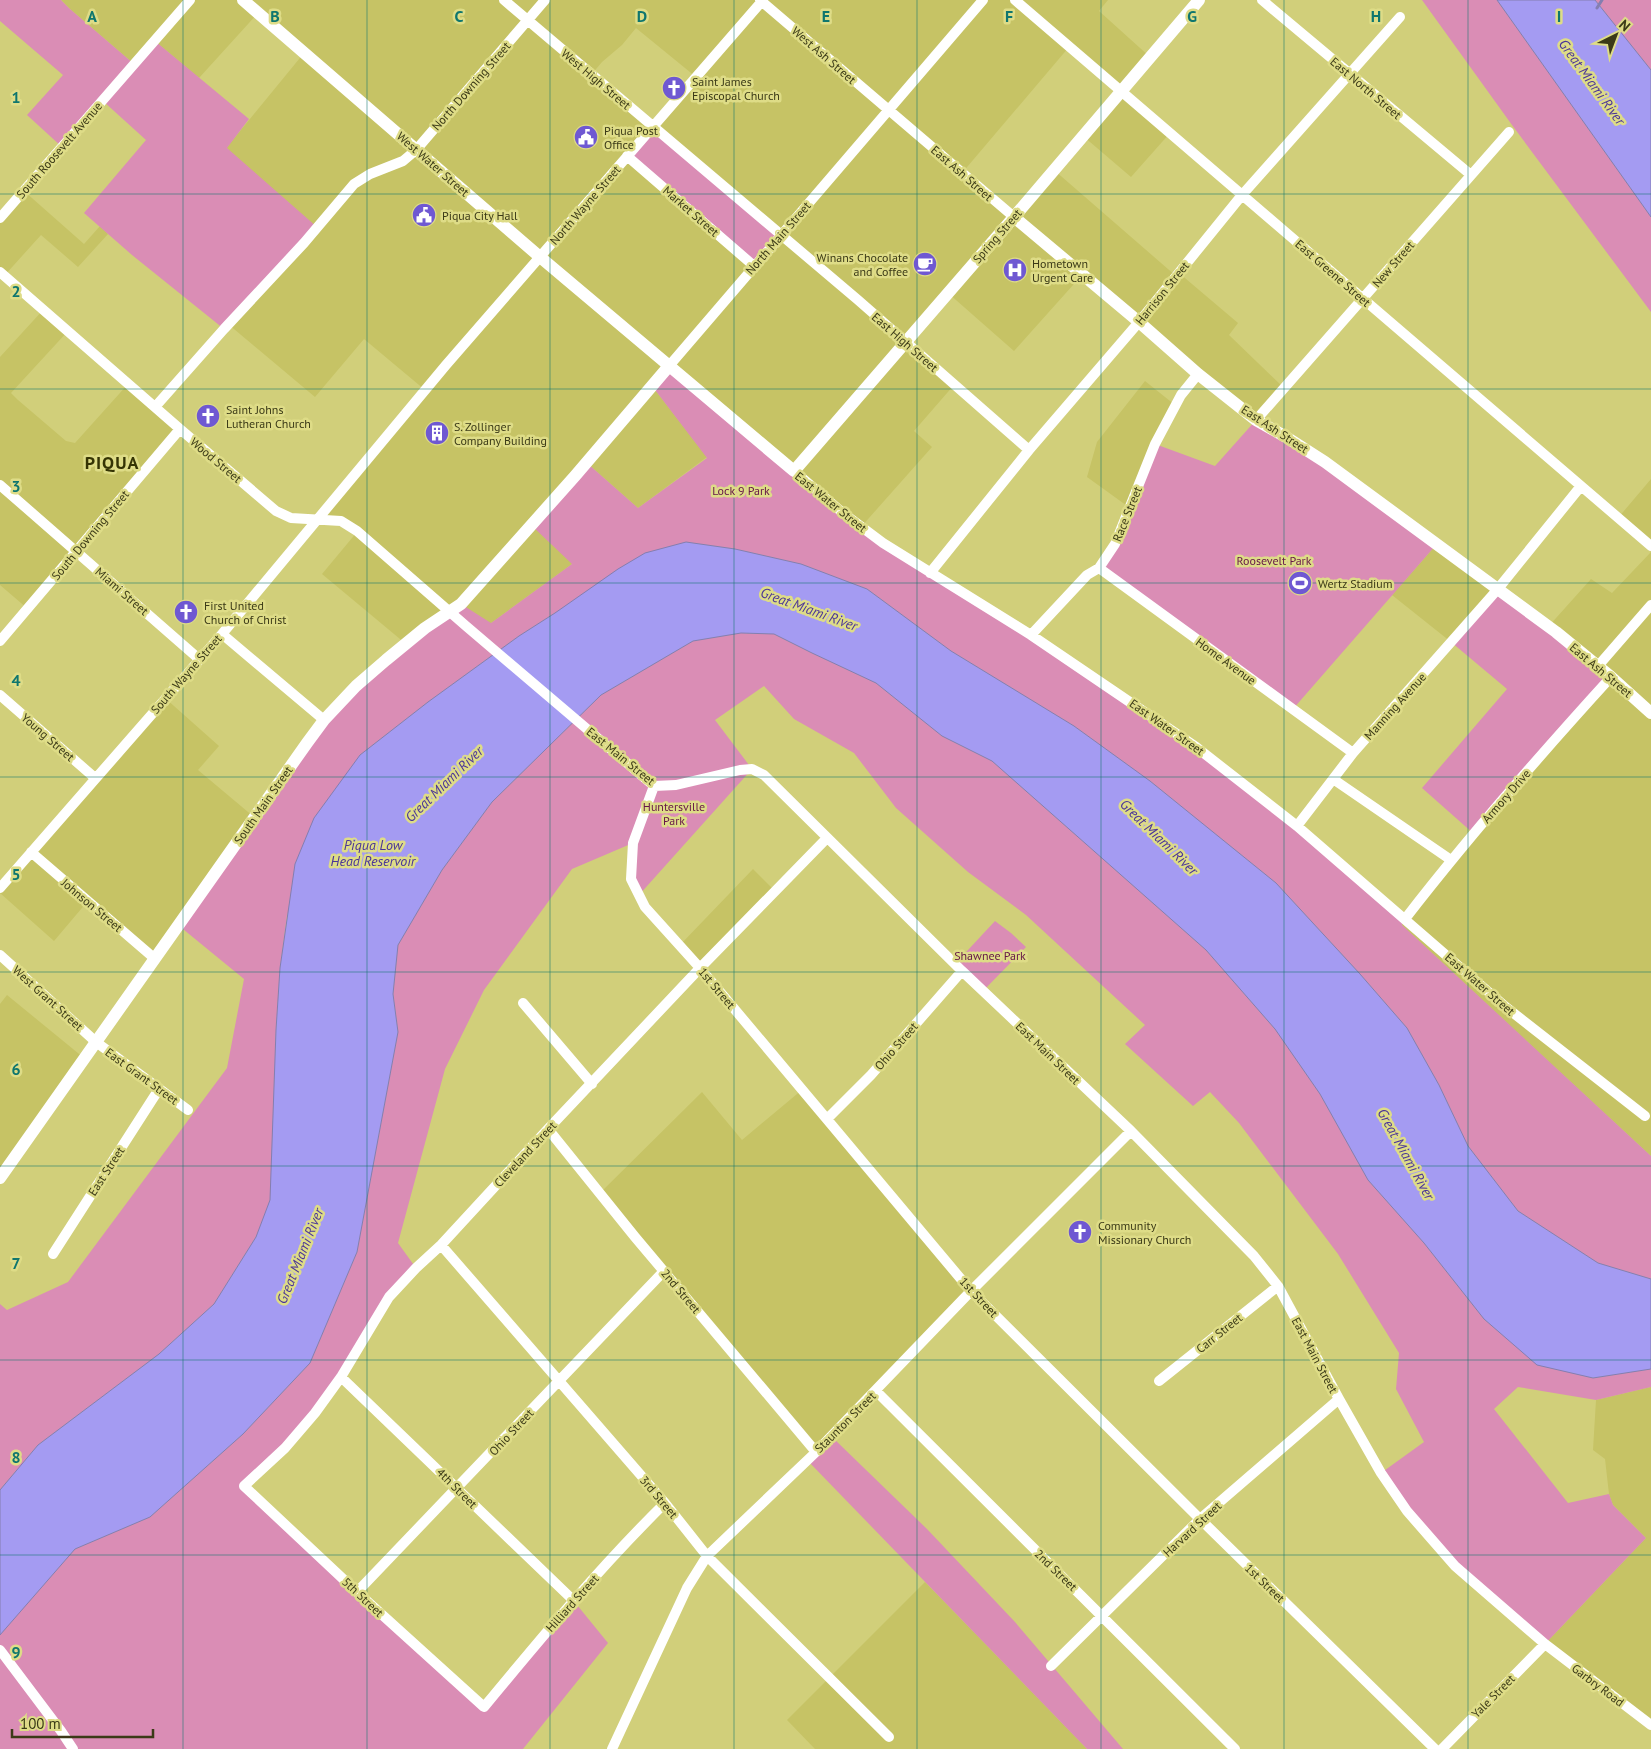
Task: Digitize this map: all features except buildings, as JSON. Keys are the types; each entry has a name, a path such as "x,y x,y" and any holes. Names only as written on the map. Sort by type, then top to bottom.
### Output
{"main road":[{"name":"West Water Street","path":"243,0 669,366"},
{"name":"Spring Street","path":"794,471 1199,0"},
{"name":"East Ash Street","path":"1014,217 1198,374 1256,420 1325,462 1498,590 1598,666 1651,713"},
{"name":"East Water Street","path":"669,366 794,471"},
{"name":"North Main Street","path":"575,476 669,366"},
{"name":"South Main Street","path":"0,1178 324,720 356,686 386,660 425,628 461,604 575,476"}],"street":[{"name":"South Roosevelt Avenue","path":"0,218 190,0"},
{"name":"West High Street","path":"504,0 781,235"},
{"name":"North Downing Street","path":"155,407 304,243 354,184 370,174 403,161 416,150 546,0"},
{"name":"West Ash Street","path":"761,0 889,111"},
{"name":"North Wayne Street","path":"446,365 761,0"},
{"name":"North Main Street","path":"669,366 983,0"},
{"name":"East Greene Street","path":"1015,0 1651,546"},
{"name":"East North Street","path":"1262,0 1471,175"},
{"name":"Harrison Street","path":"930,573 1029,450 1139,322 1242,195 1400,17"},
{"name":"East Ash Street","path":"889,111 1014,217"},
{"name":"New Street","path":"1256,420 1509,132"},
{"name":"Market Street","path":"627,156 754,266"},
{"name":"East High Street","path":"781,235 1029,450"},
{"name":"Wood Street","path":"0,272 276,511 291,518 340,521 357,532 450,612"},
{"name":"South Wayne Street","path":"0,888 222,634 446,365"},
{"name":"Race Street","path":"1031,635 1087,575 1099,568 1115,544 1159,436 1181,395 1198,374"},
{"name":"South Downing Street","path":"0,641 180,429"},
{"name":"East Water Street","path":"794,471 842,513 883,543 1031,635 1196,747 1297,826 1507,1008 1645,1116"},
{"name":"Miami Street","path":"0,485 199,659"},
{"name":"Manning Avenue","path":"1297,826 1353,753 1498,590 1581,486"},
{"name":"Home Avenue","path":"1099,568 1353,753"},
{"path":"1598,666 1651,605"},
{"name":"East Main Street","path":"450,612 654,786 676,785 740,770 752,769 764,775 962,971 1130,1131 1254,1256 1278,1286 1338,1399 1381,1473 1407,1511 1455,1566 1545,1644"},
{"path":"222,634 324,720"},
{"name":"Armory Drive","path":"1406,919 1451,860 1611,677"},
{"name":"Young Street","path":"0,695 95,778"},
{"path":"1333,779 1451,860"},
{"name":"1st Street","path":"654,786 633,843 631,879 645,907 700,968 828,1118 971,1291 1435,1749"},
{"name":"Cleveland Street","path":"244,1486 285,1448 315,1412 390,1297 416,1268 441,1245 700,968 827,838"},
{"name":"Johnson Street","path":"31,852 154,958"},
{"name":"West Grant Street","path":"0,954 96,1042"},
{"name":"Ohio Street","path":"828,1118 871,1075 962,971"},
{"path":"523,1003 592,1084"},
{"name":"East Grant Street","path":"96,1042 188,1110"},
{"name":"East Street","path":"53,1254 159,1089"},
{"name":"2nd Street","path":"548,1129 816,1452"},
{"name":"Staunton Street","path":"612,1749 687,1588 707,1556 816,1452 971,1291 1130,1131"},
{"name":"3rd Street","path":"441,1245 665,1503 707,1556 889,1737"},
{"name":"Ohio Street","path":"357,1592 664,1271"},
{"name":"Carr Street","path":"1159,1381 1278,1286"},
{"name":"4th Street","path":"340,1376 573,1600"},
{"name":"2nd Street","path":"876,1391 1235,1749"},
{"name":"Harvard Street","path":"1051,1666 1200,1519 1338,1399"},
{"name":"5th Street","path":"244,1486 357,1592 484,1706"},
{"name":"Hilliard Street","path":"484,1706 573,1600 641,1526 665,1503"},
{"name":"Garbry Road","path":"1545,1644 1651,1725"},
{"name":"Yale Street","path":"1442,1749 1545,1644"},
{"path":"0,1650 73,1749"}],"shaded area":[{"path":"61,0 1108,0 1099,11 1150,57 1121,91 1069,47 962,173 1014,217 1054,170 1176,276 1179,273 1238,323 1229,335 1284,388 1256,420 1082,275 1014,351 948,293 905,342 954,385 914,431 932,447 861,527 652,386 707,457 638,508 587,463 572,564 491,623 406,644 322,574 357,532 318,519 425,390 364,339 315,397 228,324 227,147 304,53 258,13 199,78 155,41 134,64","holes":["636,28 696,77 653,126 591,75 602,62 622,45"]},
{"path":"1121,91 1170,133 1131,177 1083,136"},
{"path":"24,191 84,244 100,226 108,234 78,267 41,235 4,276 0,272 0,218"},
{"path":"43,310 68,331 11,393 18,400 66,441 75,443 128,384 180,429 28,609 0,585 0,357"},
{"path":"1145,381 1175,405 1130,508 1087,477 1097,442"},
{"path":"1651,479 1651,546 1618,518"},
{"path":"1436,545 1497,590 1451,642 1392,595"},
{"path":"1651,552 1651,1156 1401,925 1451,860 1559,735 1548,627 1591,579 1612,593"},
{"path":"165,698 219,746 198,770 254,817 154,958 87,902 54,941 0,893 0,888"},
{"path":"753,869 775,891 700,968 680,945"},
{"path":"7,995 84,1058 0,1178 0,1004"},
{"path":"803,1089 971,1291 816,1452 600,1193 702,1092 742,1140"},
{"path":"1651,1387 1651,1725 1545,1644 1646,1538 1613,1505 1609,1494 1605,1459 1593,1450 1596,1400"},
{"path":"925,1582 1087,1749 815,1749 787,1720"}],"green space":[{"path":"0,0 61,0 134,64 155,41 249,119 227,148 317,227 224,329 132,255 84,213 146,140 103,101 62,147 27,115 63,75 0,21"},
{"path":"1422,0 1497,0 1651,217 1651,312 1512,125"},
{"path":"1595,0 1651,0 1651,70"},
{"path":"653,127 781,235 754,266 627,156"},
{"name":"Lock 9 Park","path":"669,366 843,513 1196,747 1405,919 1402,925 1651,1156 1651,1279 1598,1263 1518,1211 1468,1146 1439,1085 1407,1028 1276,883 1150,781 1074,726 951,651 867,589 801,564 735,549 686,542 555,613 519,636 428,702 360,755 287,915 280,968 276,1030 271,1200 256,1237 214,1304 159,1354 38,1445 0,1490 0,1304 7,1310 68,1282 227,1068 244,979 178,925 324,720 461,604 491,623 572,564 531,525 587,463 638,508 707,458 652,386"},
{"name":"Roosevelt Park","path":"1256,420 1436,545 1293,709 1099,568 1155,444 1215,466"},
{"path":"1497,590 1611,677 1474,834 1422,788 1507,689 1451,642"},
{"name":"Huntersville Park","path":"741,633 774,634 876,683 942,736 992,761 1206,950 1275,1029 1320,1094 1368,1180 1424,1243 1484,1319 1537,1364 1593,1378 1651,1369 1651,1387 1596,1400 1518,1387 1494,1409 1568,1503 1609,1494 1613,1505 1646,1538 1545,1644 1455,1566 1381,1473 1424,1442 1396,1389 1399,1353 1338,1254 1239,1123 1210,1092 1193,1106 1125,1044 1145,1025 1026,915 968,872 896,808 854,753 794,719 764,686 715,720 752,769 639,895 631,879 633,843 572,869 484,990 445,1069 398,1243 416,1268 389,1297 315,1413 245,1485 484,1706 573,1600 608,1643 523,1749 0,1749 0,1635 2,1632 75,1549 150,1517 243,1434 310,1363 357,1252 398,1032 393,994 398,945 442,870 492,802 601,695 693,641"},
{"name":"Shawnee Park","path":"995,921 1026,947 983,991 955,964"},
{"path":"831,1436 927,1529 1015,1622 1123,1749 1087,1749 807,1460"}],"water":[{"name":"Great Miami River","path":"1497,0 1595,0 1651,70 1651,217"},
{"name":"Piqua Low Head Reservoir","path":"686,542 735,549 801,564 867,589 951,651 1074,726 1150,781 1276,883 1407,1028 1439,1085 1468,1146 1518,1211 1598,1263 1651,1279 1651,1369 1593,1378 1537,1365 1484,1319 1424,1243 1368,1180 1320,1094 1275,1029 1206,950 992,761 942,736 876,683 774,634 741,633 693,641 601,695 492,802 442,870 398,945 393,994 398,1032 357,1252 310,1363 243,1434 150,1517 75,1549 0,1635 0,1490 38,1445 159,1354 214,1304 256,1237 270,1200 280,968 295,864 314,818 360,755 428,702 519,636 618,569 645,553"}],"waterway":[{"path":"1597,8 1602,0"}],"place":[{"name":"Saint James Episcopal Church","path":"674,88"},
{"name":"Piqua Post Office","path":"586,137"},
{"name":"Piqua City Hall","path":"424,215"},
{"name":"Winans Chocolate and Coffee","path":"925,264"},
{"name":"Hometown Urgent Care","path":"1015,270"},
{"name":"Saint Johns Lutheran Church","path":"208,416"},
{"name":"S. Zollinger Company Building","path":"437,433"},
{"name":"Wertz Stadium","path":"1300,583"},
{"name":"First United Church of Christ","path":"186,612"},
{"name":"Community Missionary Church","path":"1080,1232"}],"district":[{"name":"PIQUA","path":"112,462"}]}
